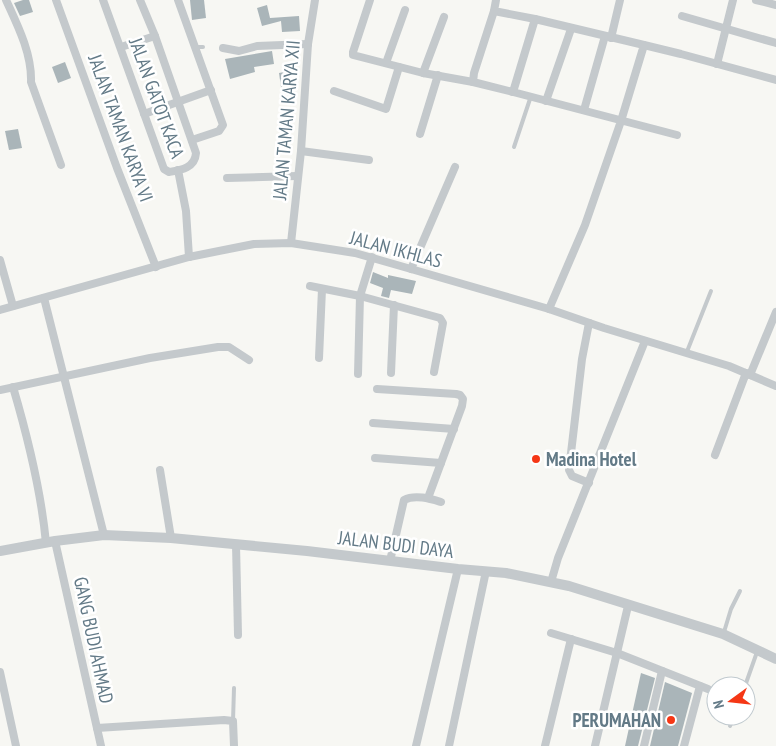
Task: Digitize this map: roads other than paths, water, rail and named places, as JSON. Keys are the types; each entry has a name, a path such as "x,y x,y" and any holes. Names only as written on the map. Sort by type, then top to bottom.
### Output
{"street":[{"path":"6,0 22,36 32,72 31,82 61,166"},
{"name":"JALAN TAMAN KARYA VI","path":"56,0 156,267"},
{"name":"JALAN GATOT KACA","path":"103,0 164,169 169,172 190,166 195,159 196,153 192,140"},
{"path":"140,0 155,36 192,140 222,128 199,47 178,0"},
{"name":"JALAN TAMAN KARYA XII","path":"291,243 301,151 308,44 315,0"},
{"path":"370,0 353,54 357,57 531,96 676,135"},
{"path":"473,82 496,0"},
{"path":"717,64 733,0"},
{"path":"756,0 776,5"},
{"path":"584,110 618,1"},
{"path":"386,64 405,10"},
{"path":"494,11 535,19 776,80"},
{"path":"682,16 776,43"},
{"path":"423,73 444,17"},
{"path":"513,92 535,19"},
{"path":"546,101 570,29"},
{"path":"121,47 155,36"},
{"path":"223,48 239,51 258,46 308,44"},
{"path":"549,310 585,225 621,121 644,46"},
{"path":"334,91 386,109 399,67"},
{"path":"420,134 438,76"},
{"path":"144,114 211,90"},
{"path":"301,151 370,160"},
{"path":"411,269 455,167"},
{"path":"178,170 186,210 190,257"},
{"path":"227,178 297,176"},
{"name":"JALAN IKHLAS","path":"0,310 190,257 254,244 291,243 372,257 549,310 748,374 776,386"},
{"path":"358,374 360,296 372,257"},
{"path":"0,260 13,306"},
{"path":"310,286 360,296 440,318 442,322 434,372"},
{"path":"319,358 322,289"},
{"path":"44,298 104,535"},
{"path":"392,373 394,305"},
{"path":"715,455 776,312"},
{"path":"588,483 570,475 569,470 582,359 589,323"},
{"path":"551,582 558,558 645,341"},
{"path":"0,390 150,358 218,347 229,347 249,360"},
{"name":"GANG BUDI AHMAD","path":"13,387 24,424 38,490 100,746"},
{"path":"377,389 460,395 463,402 428,498"},
{"path":"373,423 454,428"},
{"path":"374,458 441,463"},
{"path":"160,470 171,538"},
{"path":"390,561 404,500 408,498 428,498 442,502"},
{"name":"JALAN BUDI DAYA","path":"0,552 51,542 104,535 171,538 236,544 506,573 569,586 628,606 723,634 776,659"},
{"path":"236,544 238,635"},
{"path":"416,746 458,569"},
{"path":"449,746 486,571"},
{"path":"595,746 628,606"},
{"path":"551,633 617,653 704,688 684,746"},
{"path":"545,746 571,639"},
{"path":"644,746 662,671"},
{"path":"0,672 16,746"},
{"path":"97,728 224,720 233,722 234,746"}],"lane":[{"path":"514,147 531,96"},
{"path":"686,354 711,291"},
{"path":"723,634 740,591"},
{"path":"749,676 758,650"},
{"path":"233,722 234,688"}],"place":[{"name":"Madina Hotel","path":"536,459"},
{"name":"PERUMAHAN","path":"671,720"}]}
